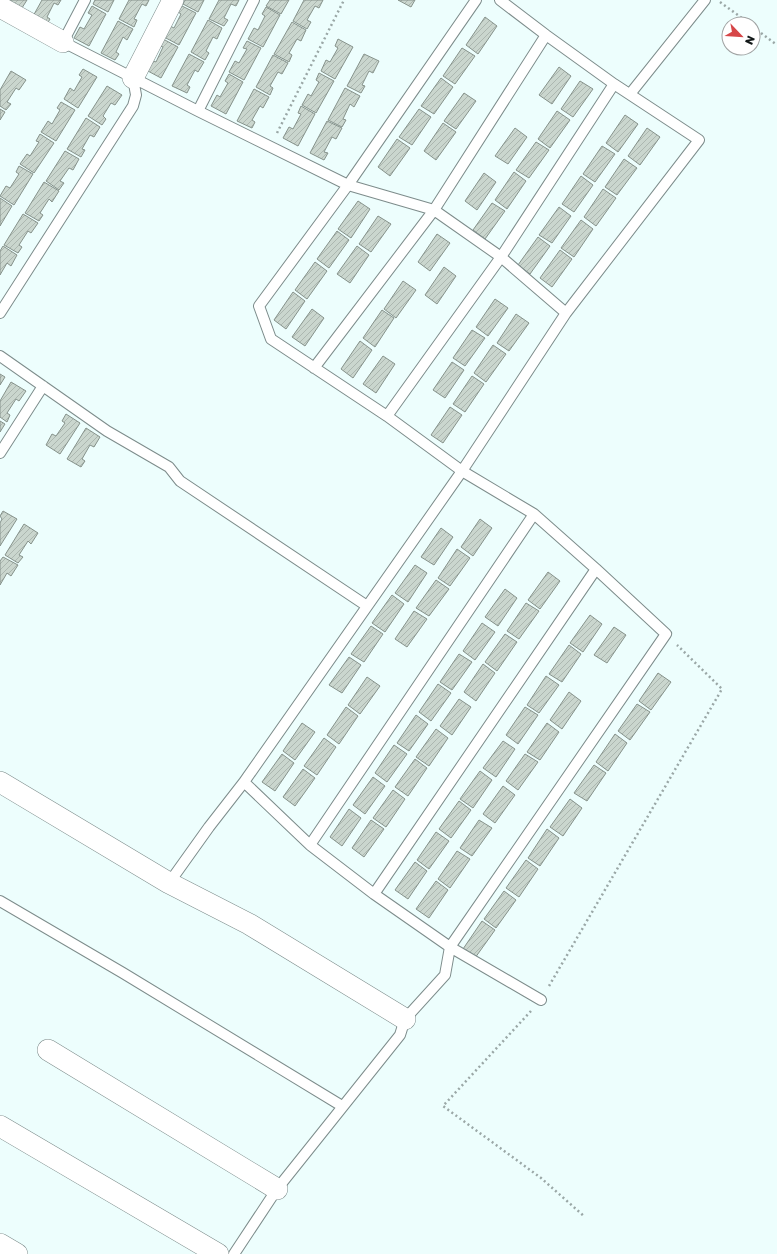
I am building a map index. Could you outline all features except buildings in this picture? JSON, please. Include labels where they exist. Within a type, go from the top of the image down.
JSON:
[{"type":"street","points":[[133,78],[173,0]]},
{"type":"street","points":[[0,7],[63,42]]},
{"type":"street","points":[[0,782],[169,883],[249,924],[405,1019]]},
{"type":"street","points":[[48,1050],[277,1189]]},
{"type":"street","points":[[0,1126],[218,1254]]},
{"type":"street","points":[[0,1244],[17,1254]]},
{"type":"lane","points":[[85,0],[63,42],[348,185],[434,210],[501,257],[566,313]]},
{"type":"lane","points":[[198,111],[254,0]]},
{"type":"lane","points":[[234,1254],[277,1189],[400,1035],[405,1019],[446,975],[450,947],[666,634],[534,514],[462,471],[387,416],[271,339],[259,306],[348,185],[476,0]]},
{"type":"lane","points":[[169,883],[209,827],[244,782],[462,471],[566,313],[699,140],[614,84],[546,36],[500,0]]},
{"type":"lane","points":[[630,94],[705,0]]},
{"type":"lane","points":[[314,368],[434,210],[546,36]]},
{"type":"lane","points":[[0,313],[134,106],[136,95],[133,78]]},
{"type":"lane","points":[[387,416],[501,257],[614,84]]},
{"type":"lane","points":[[0,356],[107,431],[168,467],[180,481],[367,606]]},
{"type":"lane","points":[[0,453],[43,386]]},
{"type":"lane","points":[[310,845],[534,514]]},
{"type":"lane","points":[[374,894],[596,569]]},
{"type":"lane","points":[[244,782],[310,845],[374,894],[450,947],[541,1000]]},
{"type":"lane","points":[[0,900],[342,1106]]},
{"type":"path","points":[[270,147],[344,0]]},
{"type":"path","points":[[718,0],[739,16]]},
{"type":"path","points":[[761,33],[777,44]]},
{"type":"path","points":[[585,1217],[541,1178],[443,1106],[541,1000],[722,690],[666,634]]}]
